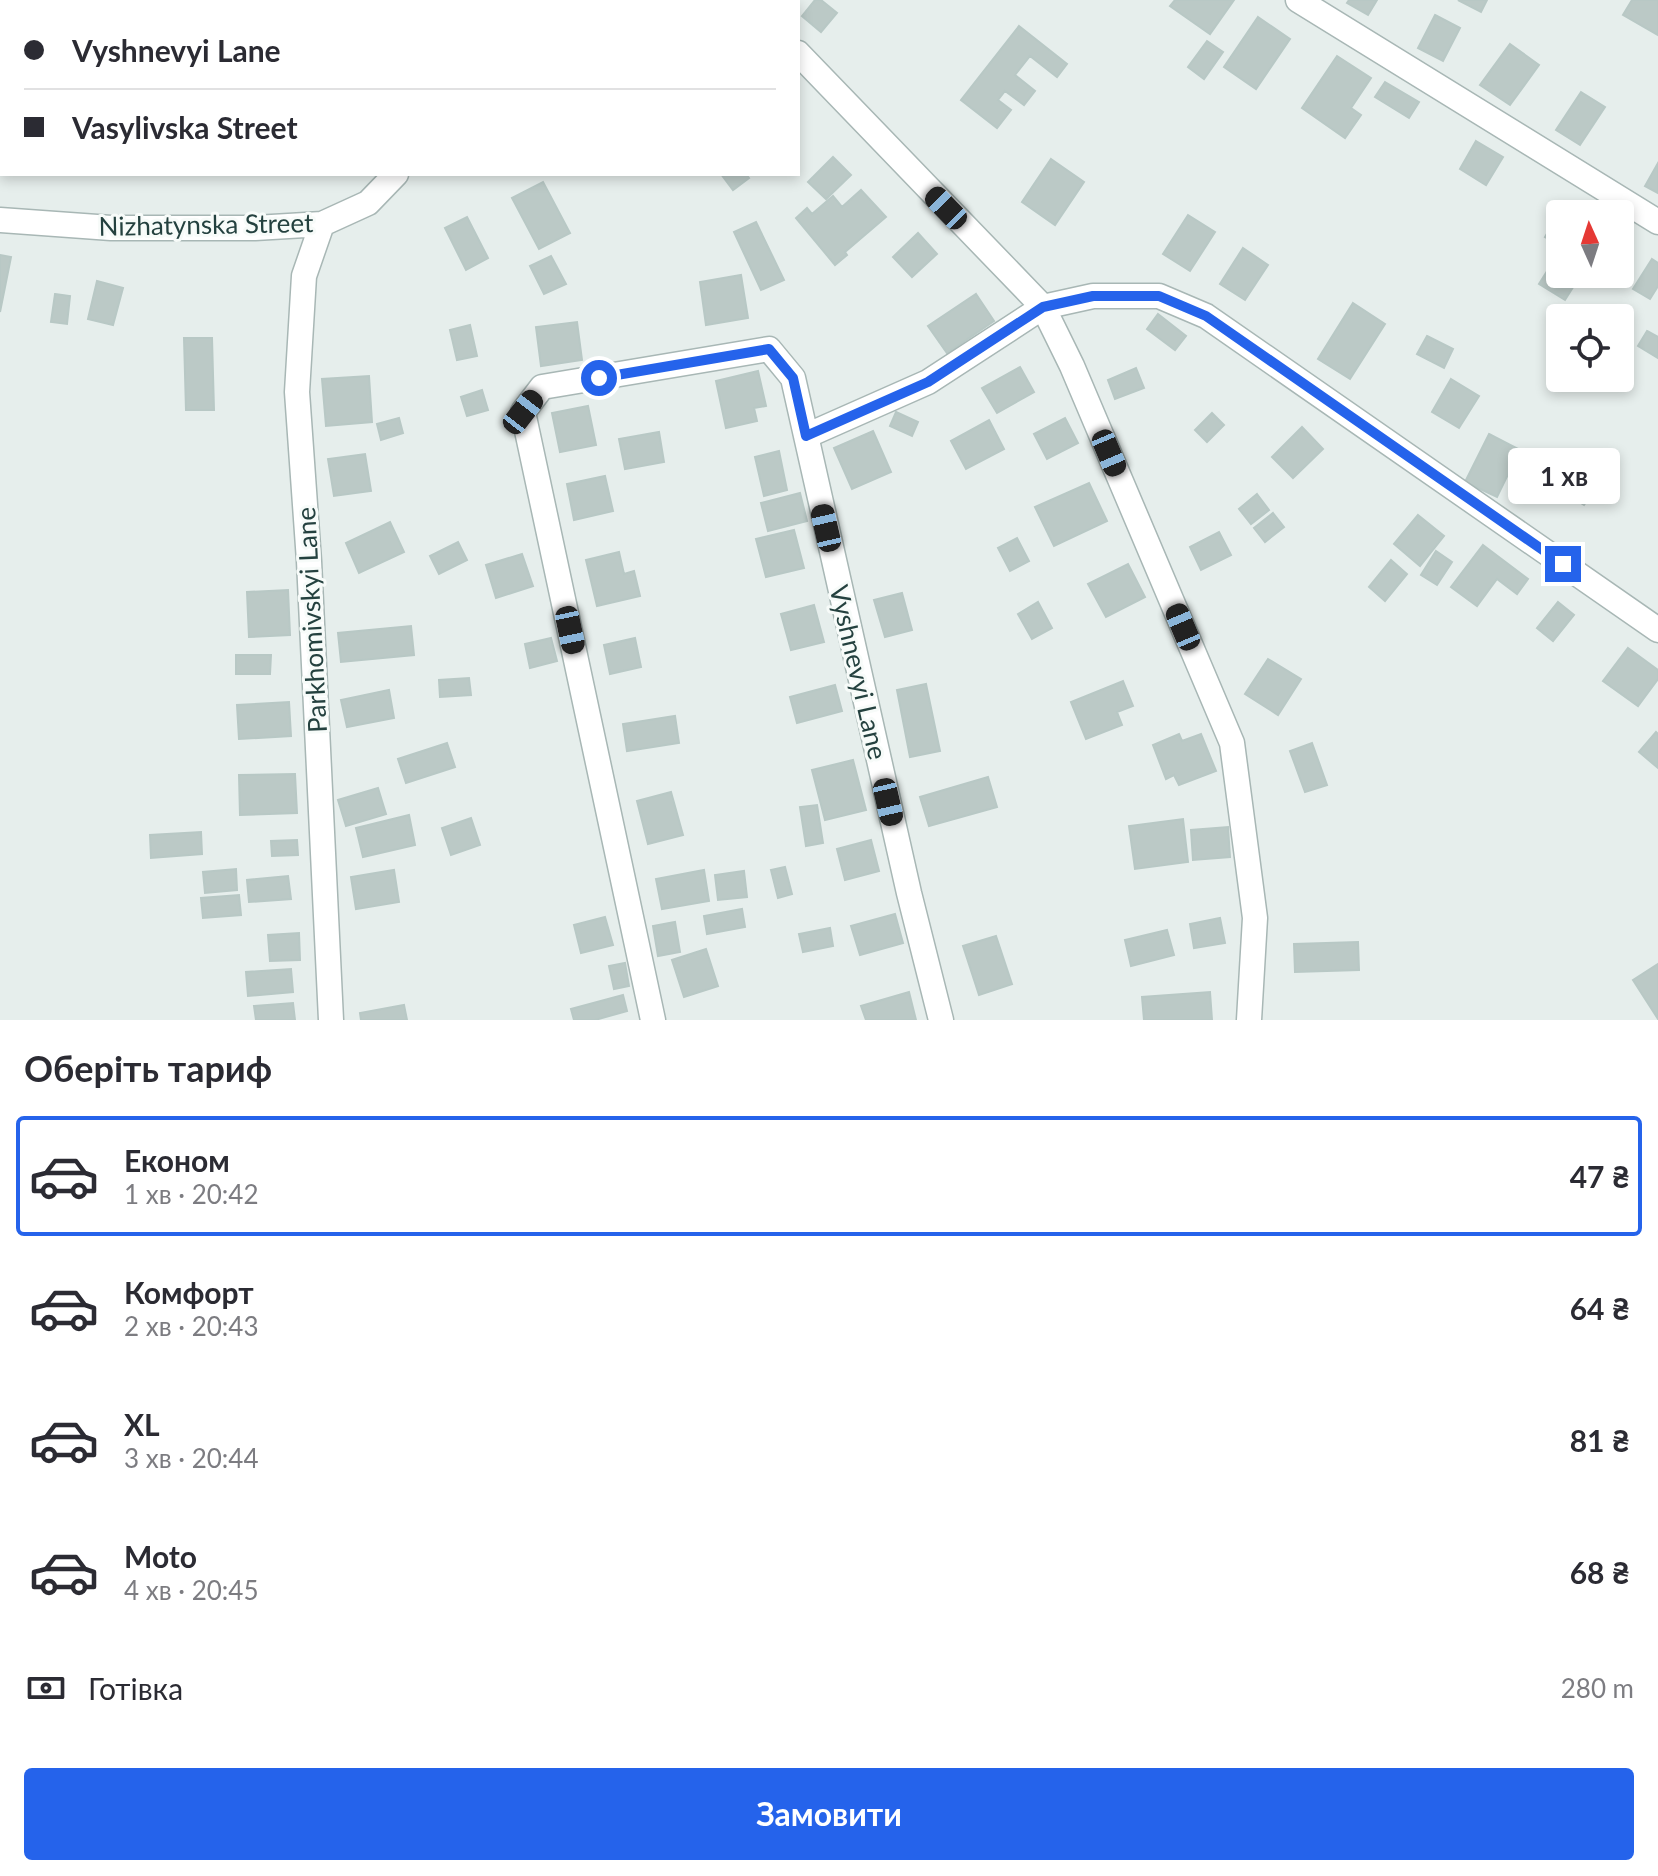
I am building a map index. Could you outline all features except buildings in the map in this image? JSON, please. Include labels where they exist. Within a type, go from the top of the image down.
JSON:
[{"type":"street","points":[[1298,0],[1658,222]]},
{"type":"street","points":[[800,55],[1043,307],[1072,366],[1232,743],[1255,918],[1249,1020]]},
{"type":"street","name":"Nizhatynska Street","points":[[0,220],[111,228],[255,228],[322,224],[368,203],[394,176]]},
{"type":"street","name":"Parkhomivskyi Lane","points":[[322,224],[304,276],[297,392],[309,561],[331,1020]]},
{"type":"street","points":[[806,436],[928,382],[1043,307],[1093,296],[1159,296],[1206,316],[1658,630]]},
{"type":"street","name":"Vyshnevyi Lane","points":[[653,1020],[523,412],[542,387],[769,349],[793,378],[909,893],[941,1020]]},
{"type":"route","points":[[599,378],[769,349],[793,378],[806,436],[928,382],[1043,307],[1093,296],[1159,296],[1206,316],[1563,564]]}]
